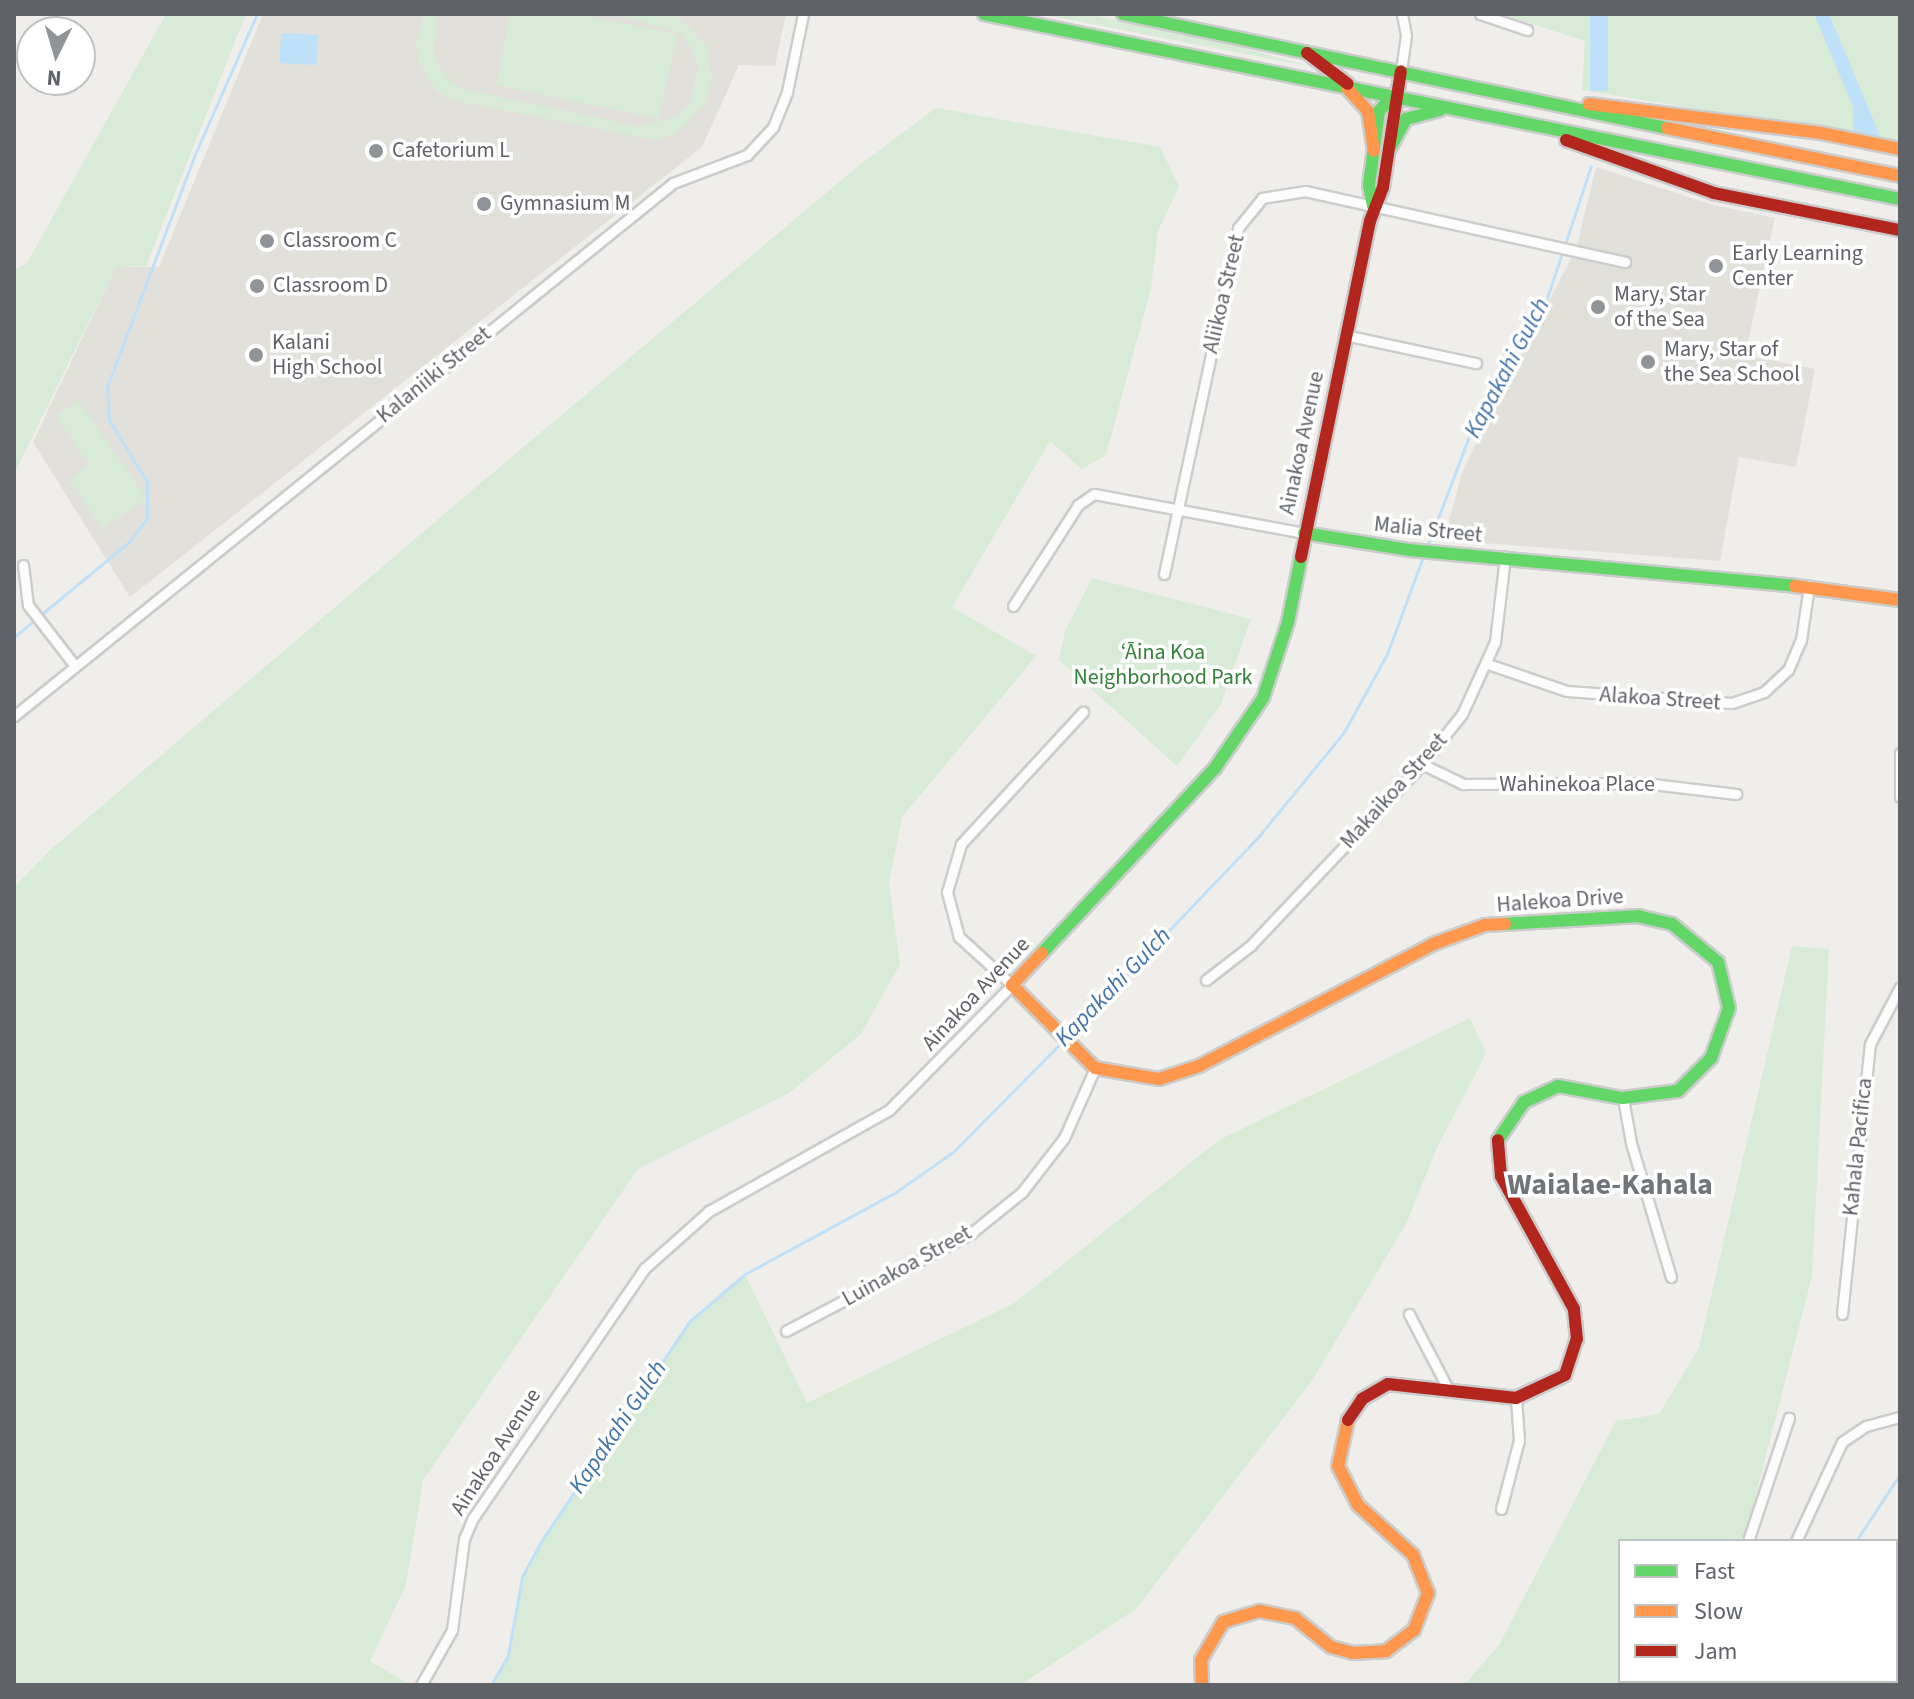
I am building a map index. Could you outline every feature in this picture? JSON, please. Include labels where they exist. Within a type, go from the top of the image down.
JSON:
[{"type":"main road","points":[[984,14],[1900,199]]},
{"type":"main road","points":[[1123,14],[1900,176]]},
{"type":"main road","points":[[1305,52],[1349,87],[1368,111],[1374,151]]},
{"type":"main road","name":"Ainakoa Avenue","points":[[1012,985],[1215,768],[1249,725],[1281,650],[1373,206],[1383,187],[1391,146],[1393,96],[1401,71]]},
{"type":"main road","points":[[1496,92],[1821,133],[1900,149]]},
{"type":"main road","name":"Ainakoa Avenue","points":[[1373,206],[1369,185],[1379,111],[1393,96]]},
{"type":"main road","points":[[1391,146],[1410,117],[1457,110]]},
{"type":"main road","points":[[1532,125],[1714,193],[1900,230]]},
{"type":"main road","name":"Malia Street","points":[[1304,533],[1409,550],[1809,586],[1900,600]]},
{"type":"main road","name":"Halekoa Drive","points":[[1095,1068],[1159,1079],[1199,1066],[1433,944],[1485,925],[1638,916],[1672,924],[1700,942],[1718,962],[1729,1008],[1711,1058],[1678,1091],[1623,1098],[1558,1086],[1524,1102],[1498,1137],[1501,1176],[1574,1309],[1577,1339],[1565,1375],[1544,1389],[1516,1398]]},
{"type":"main road","points":[[1012,985],[1095,1068]]},
{"type":"main road","points":[[1202,1685],[1201,1660],[1223,1622],[1259,1611],[1295,1618],[1331,1647],[1353,1653],[1386,1651],[1414,1630],[1428,1593],[1413,1555],[1358,1505],[1338,1466],[1343,1427],[1362,1399],[1388,1384],[1447,1387],[1516,1398]]},
{"type":"street","name":"Kalaniiki Street","points":[[14,716],[673,183],[747,155],[773,127],[787,92],[803,14]]},
{"type":"street","points":[[1401,71],[1406,35],[1402,14]]},
{"type":"street","points":[[1480,14],[1527,30]]},
{"type":"street","name":"Aliikoa Street","points":[[1164,574],[1234,244],[1244,216],[1262,198],[1297,190],[1625,262]]},
{"type":"street","points":[[1345,335],[1476,363]]},
{"type":"street","name":"Malia Street","points":[[1013,606],[1089,496],[1105,493],[1304,533]]},
{"type":"street","name":"Makaikoa Street","points":[[1206,980],[1250,946],[1422,764],[1462,714],[1488,664],[1501,617],[1505,557]]},
{"type":"street","points":[[23,565],[28,605],[75,666]]},
{"type":"street","name":"Alakoa Street","points":[[1488,664],[1567,691],[1732,703],[1764,692],[1788,670],[1801,640],[1809,586]]},
{"type":"street","points":[[1012,985],[959,937],[947,892],[961,844],[1083,712]]},
{"type":"street","points":[[1900,753],[1900,797]]},
{"type":"street","name":"Wahinekoa Place","points":[[1422,764],[1463,784],[1644,783],[1736,794]]},
{"type":"street","name":"Ainakoa Avenue","points":[[421,1685],[452,1630],[464,1539],[473,1518],[645,1268],[709,1211],[889,1110],[1012,985]]},
{"type":"street","name":"Kahala Pacifica","points":[[1842,1314],[1870,1044],[1900,987]]},
{"type":"street","name":"Luinakoa Street","points":[[786,1331],[970,1234],[1022,1192],[1064,1138],[1095,1068]]},
{"type":"street","points":[[1623,1098],[1671,1277]]},
{"type":"street","points":[[1409,1314],[1447,1387]]},
{"type":"street","points":[[1501,1509],[1519,1440],[1516,1398]]},
{"type":"street","points":[[1797,1539],[1842,1442],[1866,1426],[1900,1417]]},
{"type":"street","points":[[1749,1539],[1789,1418]]},
{"type":"shaded area","name":"Kalani High School","points":[[263,14],[786,14],[775,66],[739,65],[702,147],[130,597],[33,442],[116,267],[159,267]]},
{"type":"shaded area","name":"Mary, Star of the Sea School","points":[[1596,167],[1713,205],[1775,218],[1745,355],[1815,369],[1796,467],[1739,457],[1720,561],[1444,540],[1462,473],[1576,249]]},
{"type":"green space","points":[[166,14],[246,14],[146,266],[116,267],[14,474],[14,270],[27,263]]},
{"type":"green space","points":[[424,14],[438,14],[433,55],[447,78],[463,89],[637,126],[676,117],[691,102],[698,67],[691,47],[678,32],[613,14],[675,14],[707,46],[712,80],[706,103],[675,135],[654,140],[450,100],[437,91],[418,62],[416,41]]},
{"type":"green space","points":[[510,14],[576,14],[677,34],[659,119],[496,85]]},
{"type":"green space","points":[[1042,14],[1086,14],[1231,44],[1307,66]]},
{"type":"green space","points":[[1502,14],[1900,14],[1900,142],[1582,90],[1585,41]]},
{"type":"green space","points":[[936,108],[1160,147],[1179,186],[1158,231],[1151,288],[1106,455],[1082,469],[1050,441],[952,607],[1036,656],[902,817],[889,882],[900,964],[861,1034],[789,1093],[638,1169],[423,1480],[406,1585],[370,1661],[410,1685],[14,1685],[14,887],[49,851],[476,487],[857,167]]},
{"type":"green space","points":[[78,400],[147,499],[102,529],[69,479],[89,464],[56,416]]},
{"type":"green space","name":"‘Āina Koa Neighborhood Park","points":[[1092,578],[1251,619],[1221,704],[1177,766],[1059,660],[1065,631]]},
{"type":"green space","points":[[1792,946],[1829,949],[1812,1276],[1745,1539],[1618,1539],[1618,1683],[1707,1685],[1464,1685],[1499,1645],[1616,1421],[1659,1414],[1699,1348]]},
{"type":"green space","points":[[1470,1018],[1486,1053],[1436,1150],[1407,1222],[1311,1382],[1136,1609],[1020,1685],[491,1685],[508,1655],[522,1577],[540,1543],[690,1321],[745,1274],[807,1403],[1013,1304],[1219,1140]]},
{"type":"water","points":[[1590,14],[1608,14],[1608,91],[1590,91]]},
{"type":"water","points":[[1814,14],[1829,14],[1881,138],[1853,132],[1853,107]]},
{"type":"water","points":[[281,33],[318,35],[316,65],[279,63]]},
{"type":"waterway","points":[[14,637],[129,542],[147,518],[147,482],[109,420],[107,387],[196,152],[257,14]]},
{"type":"waterway","name":"Kapakahi Gulch","points":[[1427,547],[1473,426],[1546,301],[1591,166]]},
{"type":"waterway","name":"Kapakahi Gulch","points":[[1067,1037],[1259,836],[1344,732],[1387,654],[1424,554]]},
{"type":"waterway","name":"Kapakahi Gulch","points":[[491,1685],[508,1655],[522,1577],[540,1543],[690,1321],[745,1274],[896,1192],[953,1152],[1062,1042]]},
{"type":"waterway","points":[[1857,1539],[1900,1474]]},
{"type":"traffic: fast","points":[[984,14],[1900,199]]},
{"type":"traffic: fast","points":[[1123,14],[1667,128]]},
{"type":"traffic: fast","points":[[1373,206],[1369,185],[1379,111],[1393,96]]},
{"type":"traffic: fast","points":[[1391,146],[1406,119],[1440,110]]},
{"type":"traffic: fast","points":[[1304,533],[1409,550],[1795,586]]},
{"type":"traffic: fast","points":[[1042,953],[1215,768],[1263,698],[1288,622],[1301,557]]},
{"type":"traffic: fast","points":[[1498,1140],[1524,1102],[1558,1086],[1623,1098],[1678,1091],[1711,1058],[1729,1008],[1718,962],[1672,924],[1638,916],[1505,924]]},
{"type":"traffic: slow","points":[[1347,88],[1368,111],[1374,151]]},
{"type":"traffic: slow","points":[[1589,104],[1821,133],[1900,149]]},
{"type":"traffic: slow","points":[[1667,128],[1900,176]]},
{"type":"traffic: slow","points":[[1795,586],[1900,600]]},
{"type":"traffic: slow","points":[[1042,953],[1012,985],[1095,1068],[1159,1079],[1199,1066],[1433,944],[1485,925],[1505,924]]},
{"type":"traffic: slow","points":[[1202,1685],[1201,1660],[1223,1622],[1259,1611],[1295,1618],[1331,1647],[1353,1653],[1386,1651],[1414,1630],[1428,1593],[1413,1555],[1358,1505],[1338,1466],[1348,1420]]},
{"type":"traffic: jam","points":[[1307,53],[1348,84]]},
{"type":"traffic: jam","points":[[1301,557],[1370,221],[1383,187],[1401,71]]},
{"type":"traffic: jam","points":[[1566,140],[1714,193],[1900,230]]},
{"type":"traffic: jam","points":[[1348,1420],[1362,1399],[1388,1384],[1516,1398],[1565,1375],[1577,1339],[1574,1309],[1501,1176],[1498,1140]]},
{"type":"place","name":"Cafetorium L","points":[[376,151]]},
{"type":"place","name":"Gymnasium M","points":[[484,204]]},
{"type":"place","name":"Classroom C","points":[[267,241]]},
{"type":"place","name":"Early Learning Center","points":[[1716,266]]},
{"type":"place","name":"Classroom D","points":[[257,286]]},
{"type":"place","name":"Mary, Star of the Sea","points":[[1598,307]]},
{"type":"place","name":"Kalani High School","points":[[256,355]]},
{"type":"place","name":"Mary, Star of the Sea School","points":[[1648,362]]},
{"type":"district","name":"Waialae-Kahala","points":[[1610,1185]]}]
